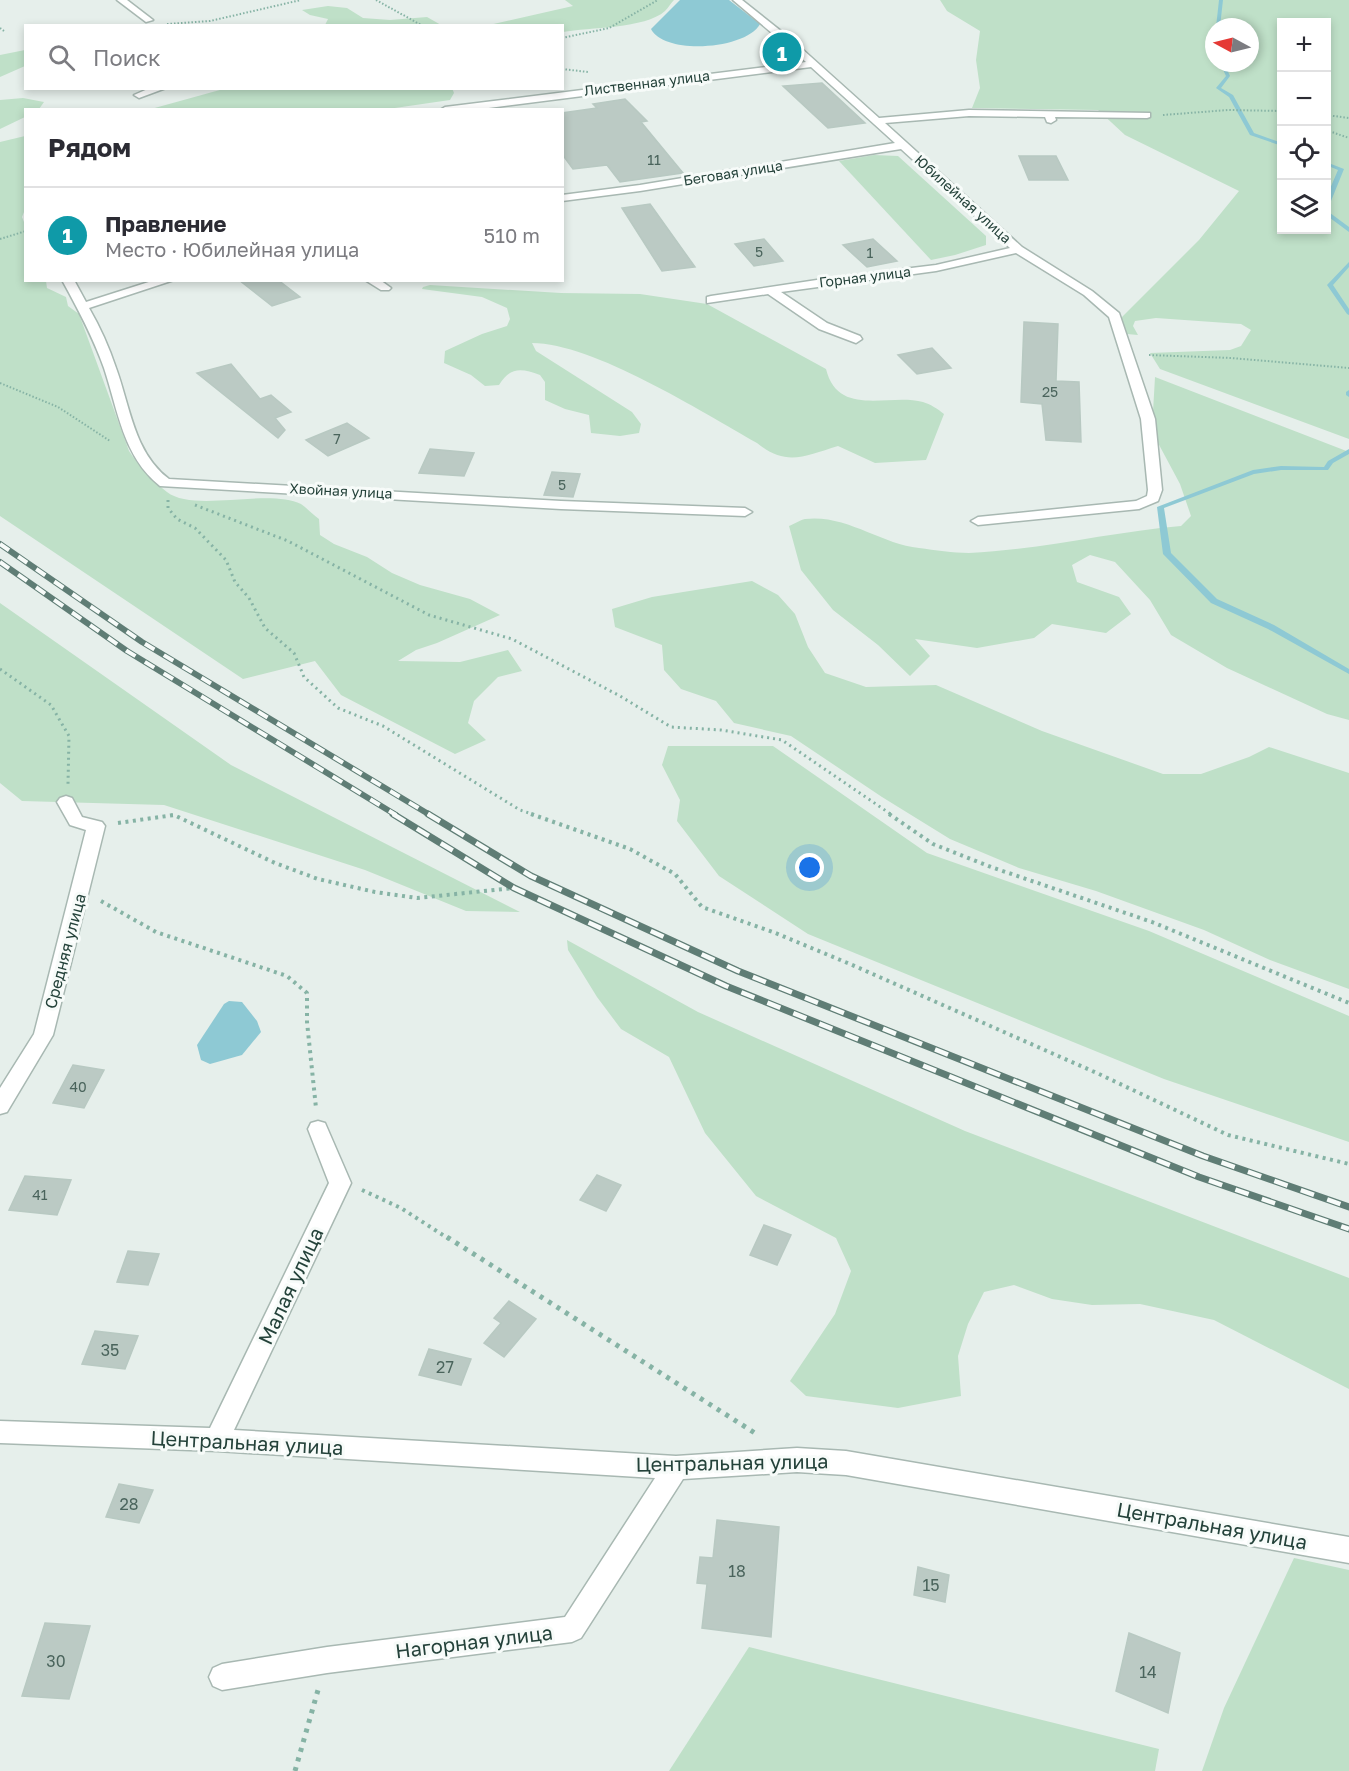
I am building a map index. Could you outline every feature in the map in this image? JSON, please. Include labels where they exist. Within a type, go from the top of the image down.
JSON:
[{"type":"street","points":[[121,0],[149,20]]},
{"type":"street","name":"Юбилейная улица","points":[[737,0],[814,64],[1018,249],[1088,292],[1115,316],[1148,419],[1155,490],[1153,498],[1139,505],[978,521]]},
{"type":"street","name":"Лиственная улица","points":[[457,108],[545,92],[814,64]]},
{"type":"street","points":[[140,95],[156,90]]},
{"type":"street","points":[[878,122],[969,113],[1050,117],[1147,115]]},
{"type":"street","name":"Беговая улица","points":[[564,198],[640,188],[904,145]]},
{"type":"street","name":"Горная улица","points":[[711,300],[936,268],[1018,249]]},
{"type":"street","name":"Хвойная улица","points":[[69,282],[84,306],[111,370],[132,437],[156,478],[165,483],[364,492],[561,505],[745,512]]},
{"type":"street","points":[[84,306],[162,282]]},
{"type":"street","points":[[374,282],[385,288]]},
{"type":"street","points":[[771,291],[823,326],[856,339]]},
{"type":"street","points":[[66,802],[76,821],[96,826]]},
{"type":"street","name":"Средняя улица","points":[[0,1106],[43,1035],[96,826]]},
{"type":"street","points":[[318,1129],[340,1183]]},
{"type":"street","name":"Малая улица","points":[[217,1440],[340,1183]]},
{"type":"street","name":"Центральная улица","points":[[0,1432],[217,1440],[676,1468],[797,1460],[846,1463],[1349,1550]]},
{"type":"street","name":"Нагорная улица","points":[[222,1677],[327,1660],[572,1629],[676,1468]]},
{"type":"path","points":[[149,20],[167,24],[210,21],[301,0]]},
{"type":"path","points":[[376,0],[419,24]]},
{"type":"path","points":[[564,38],[609,28],[657,0]]},
{"type":"path","points":[[0,28],[4,31]]},
{"type":"path","points":[[1147,115],[1186,115],[1228,110],[1277,111]]},
{"type":"path","points":[[1331,116],[1349,118]]},
{"type":"path","points":[[1331,132],[1349,138]]},
{"type":"path","points":[[0,238],[24,232]]},
{"type":"path","points":[[1127,353],[1231,358],[1349,369]]},
{"type":"path","points":[[0,383],[55,405],[90,425],[111,442]]},
{"type":"path","points":[[176,498],[167,495],[168,508],[177,519],[195,528],[226,560],[235,582],[249,598],[265,628],[294,653],[304,677],[338,708],[383,726],[520,810],[630,849],[675,874],[702,907],[772,932],[850,964],[976,1023],[1099,1074],[1228,1135],[1349,1164]]},
{"type":"path","points":[[185,501],[288,541],[429,615],[512,639],[620,696],[671,727],[721,730],[782,740],[933,844],[991,867],[1152,922],[1349,1003]]},
{"type":"path","points":[[0,669],[51,705],[69,736],[66,802]]},
{"type":"path","points":[[96,826],[174,815],[275,863],[318,879],[375,892],[417,898],[514,888]]},
{"type":"path","points":[[81,890],[156,932],[287,976],[307,993],[307,1022],[318,1129]]},
{"type":"path","points":[[340,1183],[401,1208],[797,1460]]},
{"type":"path","points":[[295,1771],[327,1660]]},
{"type":"green space","points":[[565,0],[674,0],[665,11],[656,17],[616,26],[564,32],[564,24],[493,24],[573,6]]},
{"type":"green space","points":[[940,0],[1349,0],[1349,439],[1160,369],[1150,353],[1230,350],[1241,346],[1251,330],[1241,324],[1156,318],[1135,321],[1133,326],[1138,335],[1127,334],[1121,318],[1199,240],[1239,191],[1125,135],[1098,110],[972,108],[980,88],[976,60],[980,31],[947,11]]},
{"type":"green space","points":[[328,6],[347,8],[363,18],[390,20],[427,17],[439,24],[326,24],[328,19],[310,15],[302,10]]},
{"type":"green space","points":[[24,50],[24,66],[0,77],[0,55]]},
{"type":"green space","points":[[220,90],[453,90],[454,93],[450,100],[395,108],[155,108]]},
{"type":"green space","points":[[23,98],[44,102],[40,108],[24,108],[24,117],[0,129],[0,100]]},
{"type":"green space","points":[[24,136],[24,212],[22,217],[24,222],[24,282],[46,282],[47,288],[66,297],[68,306],[79,314],[133,457],[167,492],[179,498],[213,501],[270,498],[301,504],[319,519],[320,535],[334,544],[367,557],[392,573],[420,585],[470,599],[500,615],[416,650],[398,661],[460,662],[508,650],[522,671],[498,677],[474,701],[468,723],[486,740],[455,754],[341,695],[315,661],[243,679],[0,516],[0,142]]},
{"type":"green space","points":[[874,155],[898,156],[986,236],[986,245],[931,260],[839,161]]},
{"type":"green space","points":[[430,285],[561,293],[640,294],[707,304],[826,369],[832,384],[841,394],[853,399],[923,402],[944,414],[926,460],[875,463],[838,446],[806,456],[787,457],[767,450],[678,398],[615,366],[557,346],[532,343],[536,351],[632,412],[641,424],[639,433],[620,436],[591,433],[589,415],[565,409],[545,400],[545,382],[540,375],[522,370],[516,371],[507,375],[499,385],[485,386],[471,375],[444,363],[445,351],[482,334],[507,326],[510,319],[507,308],[482,297],[422,289]]},
{"type":"green space","points":[[1155,377],[1349,452],[1349,720],[1327,714],[1227,668],[1171,635],[1150,600],[1115,562],[1090,555],[1072,565],[1077,582],[1119,597],[1131,614],[1106,633],[1052,624],[1034,638],[977,648],[915,639],[930,656],[910,676],[878,645],[833,610],[801,570],[789,526],[805,519],[835,521],[891,541],[919,548],[969,553],[1181,526],[1191,516],[1180,484],[1157,441],[1153,412]]},
{"type":"green space","points":[[752,581],[778,595],[795,614],[808,647],[825,673],[866,687],[936,685],[1042,731],[1163,774],[1201,774],[1249,757],[1269,747],[1349,773],[1349,989],[1270,960],[1204,930],[1096,891],[1019,868],[950,839],[791,736],[734,723],[716,701],[681,689],[664,670],[662,645],[615,627],[612,609],[652,597]]},
{"type":"green space","points":[[0,603],[231,765],[520,912],[466,911],[365,870],[164,805],[22,801],[0,783]]},
{"type":"green space","points":[[668,746],[773,746],[927,853],[1149,931],[1349,1016],[1349,1142],[1164,1079],[808,934],[719,876],[677,821],[680,800],[662,765]]},
{"type":"green space","points":[[567,940],[698,1012],[965,1131],[1349,1278],[1349,1389],[1214,1320],[1140,1304],[1092,1305],[1052,1299],[1014,1285],[984,1292],[968,1324],[958,1356],[961,1396],[898,1408],[806,1396],[790,1381],[835,1314],[851,1271],[836,1238],[756,1196],[705,1133],[669,1057],[621,1029],[597,997],[568,950]]},
{"type":"green space","points":[[1294,1558],[1349,1570],[1349,1771],[1202,1771],[1224,1708]]},
{"type":"green space","points":[[749,1647],[1159,1749],[1155,1771],[669,1771]]},
{"type":"water","points":[[680,0],[729,0],[760,24],[752,32],[723,44],[688,46],[672,43],[659,38],[651,29]]},
{"type":"water","points":[[229,1001],[242,1002],[257,1021],[261,1032],[242,1055],[210,1064],[201,1060],[197,1045],[224,1004]]},
{"type":"building","points":[[822,83],[865,123],[828,128],[783,86]]},
{"type":"building","points":[[625,99],[647,121],[641,122],[683,173],[620,182],[607,165],[573,169],[564,157],[564,113],[597,108],[593,104]]},
{"type":"building","points":[[1019,156],[1056,156],[1068,180],[1029,180]]},
{"type":"building","points":[[650,204],[695,267],[662,271],[622,208]]},
{"type":"building","points":[[764,239],[783,261],[754,266],[735,244]]},
{"type":"building","points":[[873,239],[897,261],[867,267],[843,245]]},
{"type":"building","points":[[242,282],[281,282],[300,297],[272,306]]},
{"type":"building","points":[[1024,322],[1058,324],[1056,381],[1079,382],[1081,442],[1046,440],[1042,404],[1021,402]]},
{"type":"building","points":[[932,348],[951,368],[917,374],[898,355]]},
{"type":"building","points":[[231,364],[260,399],[271,395],[291,412],[275,418],[285,430],[278,438],[197,373]]},
{"type":"building","points":[[347,423],[369,438],[328,456],[306,440]]},
{"type":"building","points":[[430,449],[474,453],[464,476],[419,473]]},
{"type":"building","points":[[552,472],[580,474],[573,497],[544,495]]},
{"type":"building","points":[[73,1065],[104,1070],[84,1108],[53,1103]]},
{"type":"building","points":[[597,1175],[621,1185],[606,1211],[580,1200]]},
{"type":"building","points":[[25,1176],[71,1180],[57,1215],[9,1210]]},
{"type":"building","points":[[764,1225],[791,1235],[777,1265],[750,1255]]},
{"type":"building","points":[[128,1251],[159,1254],[148,1285],[117,1282]]},
{"type":"building","points":[[509,1301],[536,1319],[504,1357],[484,1343],[501,1323],[494,1318]]},
{"type":"building","points":[[95,1331],[138,1336],[125,1369],[82,1364]]},
{"type":"building","points":[[429,1349],[471,1359],[461,1385],[419,1375]]},
{"type":"building","points":[[119,1484],[153,1490],[139,1523],[106,1517]]},
{"type":"building","points":[[717,1520],[779,1527],[771,1637],[702,1628],[707,1584],[697,1583],[700,1557],[713,1558]]},
{"type":"building","points":[[918,1567],[949,1575],[945,1602],[914,1595]]},
{"type":"building","points":[[45,1623],[90,1626],[69,1699],[22,1696]]},
{"type":"building","points":[[1129,1633],[1180,1653],[1168,1713],[1116,1691]]},
{"type":"waterway","points":[[1219,18],[1221,0]]},
{"type":"waterway","points":[[1226,72],[1228,76],[1218,88],[1231,96],[1252,134],[1277,143]]},
{"type":"waterway","points":[[1331,165],[1341,169],[1331,194]]},
{"type":"waterway","points":[[1331,216],[1349,230]]},
{"type":"waterway","points":[[1349,264],[1330,285],[1349,313]]},
{"type":"waterway","points":[[1349,451],[1330,462],[1326,469],[1281,468],[1253,472],[1160,507],[1167,554],[1214,601],[1271,627],[1349,672]]},
{"type":"railway","points":[[0,544],[142,642],[430,815]]},
{"type":"railway","points":[[0,562],[127,651],[396,815]]},
{"type":"railway","points":[[393,814],[514,888],[726,986],[1199,1177],[1349,1229]]},
{"type":"railway","points":[[428,814],[531,876],[738,971],[1203,1156],[1349,1207]]},
{"type":"place","name":"Правление","points":[[782,52]]}]
